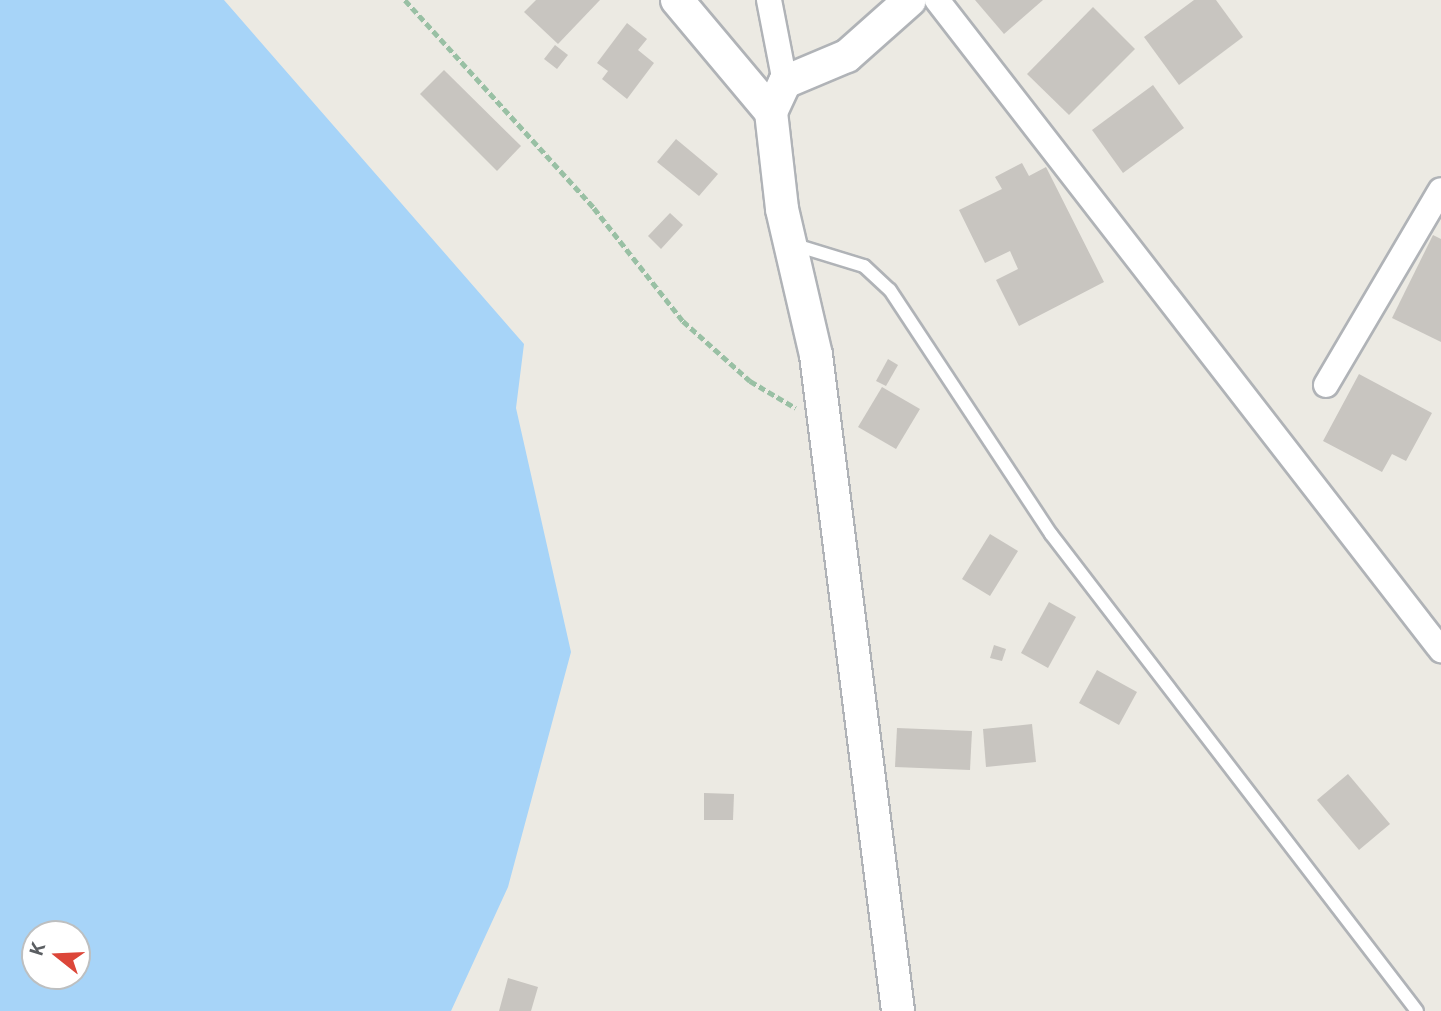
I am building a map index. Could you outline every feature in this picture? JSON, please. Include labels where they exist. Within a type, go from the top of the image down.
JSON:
[{"type":"street","points":[[677,0],[771,112],[790,243],[824,424],[898,1011]]},
{"type":"street","points":[[769,0],[785,82],[771,112]]},
{"type":"street","points":[[785,82],[847,56],[910,0]]},
{"type":"street","points":[[937,0],[1441,650]]},
{"type":"street","points":[[1326,385],[1441,190]]},
{"type":"lane","points":[[790,243],[864,266],[890,290],[1051,534],[1417,1011]]},
{"type":"path","points":[[405,0],[594,208],[683,321],[750,381],[824,424]]},
{"type":"water","points":[[0,0],[224,0],[524,344],[516,408],[571,652],[508,887],[451,1011],[0,1011]]},
{"type":"building","points":[[536,0],[600,0],[558,44],[524,12]]},
{"type":"building","points":[[975,0],[1043,0],[1004,34]]},
{"type":"building","points":[[1194,0],[1216,0],[1243,37],[1179,85],[1144,37]]},
{"type":"building","points":[[1093,7],[1135,49],[1069,115],[1027,74]]},
{"type":"building","points":[[627,23],[647,39],[638,50],[654,63],[627,99],[602,79],[608,71],[597,63]]},
{"type":"building","points":[[555,45],[568,55],[557,69],[544,59]]},
{"type":"building","points":[[444,70],[521,146],[497,171],[420,94]]},
{"type":"building","points":[[1153,85],[1184,128],[1123,173],[1092,130]]},
{"type":"building","points":[[676,139],[718,174],[699,196],[657,162]]},
{"type":"building","points":[[1022,163],[1029,176],[1046,167],[1104,282],[1019,326],[996,280],[1018,269],[1010,251],[985,263],[959,210],[1002,189],[995,177]]},
{"type":"building","points":[[670,213],[683,225],[661,249],[648,236]]},
{"type":"building","points":[[1433,235],[1441,239],[1441,342],[1392,318]]},
{"type":"building","points":[[888,359],[898,365],[886,386],[876,381]]},
{"type":"building","points":[[1359,374],[1432,413],[1406,461],[1392,454],[1382,472],[1323,441]]},
{"type":"building","points":[[882,387],[920,409],[896,449],[858,427]]},
{"type":"building","points":[[990,534],[1018,551],[990,596],[962,579]]},
{"type":"building","points":[[1049,602],[1076,617],[1048,668],[1021,653]]},
{"type":"building","points":[[994,645],[1006,649],[1002,661],[990,658]]},
{"type":"building","points":[[1097,670],[1137,692],[1119,725],[1079,703]]},
{"type":"building","points":[[1032,724],[1036,762],[986,767],[983,729]]},
{"type":"building","points":[[897,728],[972,731],[970,770],[895,767]]},
{"type":"building","points":[[1348,774],[1390,824],[1359,850],[1317,800]]},
{"type":"building","points":[[704,793],[734,794],[733,820],[704,820]]},
{"type":"building","points":[[508,978],[538,987],[531,1011],[499,1011]]}]
